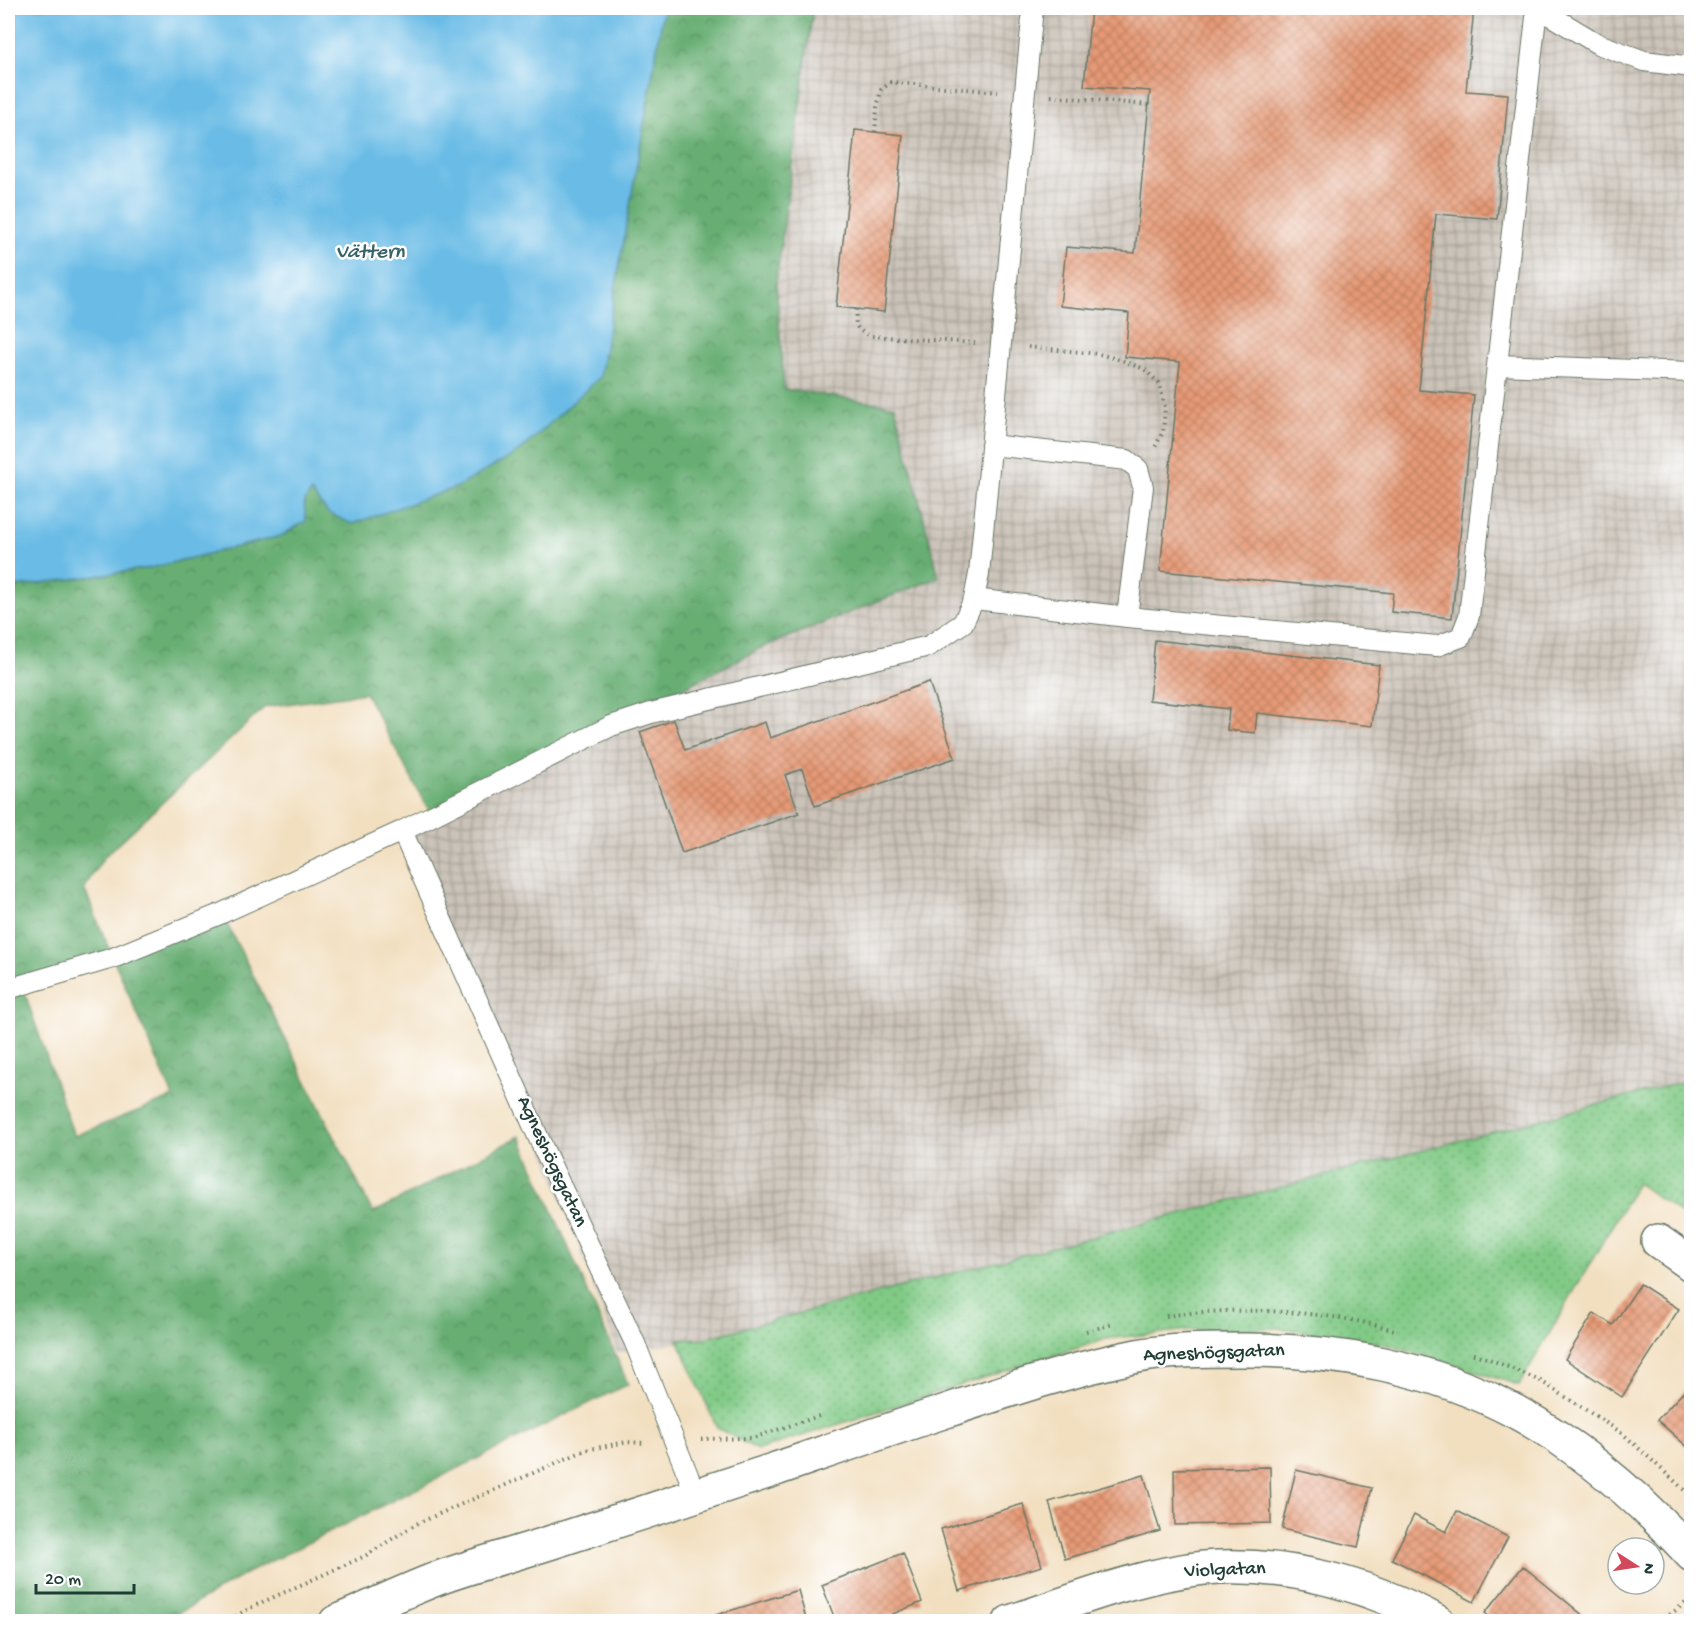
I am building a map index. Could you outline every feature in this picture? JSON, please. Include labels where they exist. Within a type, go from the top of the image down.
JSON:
[{"type":"street","points":[[1658,1240],[1692,1265]]},
{"type":"street","name":"Agneshögsgatan","points":[[336,1622],[443,1577],[1026,1384],[1082,1368],[1142,1355],[1195,1351],[1303,1351],[1341,1356],[1436,1378],[1491,1400],[1517,1412],[1556,1436],[1601,1468],[1690,1549]]},
{"type":"street","name":"Violgatan","points":[[1010,1622],[1120,1586],[1161,1575],[1205,1568],[1277,1570],[1309,1575],[1347,1584],[1411,1607],[1438,1622]]},
{"type":"lane","points":[[8,989],[113,958],[219,915],[402,831],[611,726],[651,713],[929,646],[963,622],[974,599],[979,574],[1033,8]]},
{"type":"lane","points":[[974,599],[1127,617],[1437,646],[1461,637],[1469,616],[1538,8],[1598,44],[1644,61],[1692,67]]},
{"type":"lane","points":[[1497,365],[1692,372]]},
{"type":"lane","points":[[991,445],[1127,460],[1138,469],[1143,486],[1127,617]]},
{"type":"lane","name":"Agneshögsgatan","points":[[402,831],[544,1150],[634,1341],[696,1495]]},
{"type":"path","points":[[875,132],[881,90],[891,82],[1149,105]]},
{"type":"path","points":[[856,309],[855,324],[860,332],[871,336],[1001,344],[1099,354],[1144,369],[1159,383],[1165,407],[1163,432],[1153,451],[1138,469]]},
{"type":"path","points":[[225,1622],[256,1605],[365,1556],[416,1524],[586,1450],[626,1442],[654,1443],[706,1439]]},
{"type":"path","points":[[1660,1622],[1692,1598]]},
{"type":"shaded area","points":[[664,8],[1691,8],[1691,1079],[702,1339],[617,1353],[539,1137],[402,831],[431,816],[600,377]]},
{"type":"green space","points":[[664,8],[813,8],[776,282],[784,389],[895,406],[939,577],[763,647],[432,816],[365,693],[265,707],[104,857],[84,888],[113,958],[222,914],[373,1213],[520,1136],[628,1384],[247,1573],[165,1621],[8,1621],[8,588],[150,568],[281,536],[311,491],[353,524],[397,507],[600,377]],"holes":[[[113,958],[173,1097],[74,1136],[22,985]]]},
{"type":"green space","points":[[1691,1080],[1691,1221],[1637,1183],[1519,1385],[1388,1345],[1281,1328],[1190,1330],[1106,1339],[758,1450],[717,1428],[678,1339],[702,1339]]},
{"type":"water","name":"Vättern","points":[[8,8],[664,8],[600,377],[520,451],[457,487],[352,524],[328,513],[311,492],[304,503],[306,521],[281,536],[150,568],[8,588]]},
{"type":"building","points":[[1091,8],[1474,8],[1466,91],[1508,94],[1497,219],[1436,214],[1419,390],[1474,395],[1452,618],[1391,612],[1393,593],[1160,571],[1180,362],[1125,357],[1129,313],[1060,306],[1066,247],[1135,253],[1150,91],[1084,86]]},
{"type":"building","points":[[855,130],[903,135],[884,312],[836,307]]},
{"type":"building","points":[[1155,640],[1379,665],[1372,726],[1257,713],[1255,733],[1227,730],[1229,709],[1149,700]]},
{"type":"building","points":[[929,682],[955,758],[815,806],[802,769],[785,775],[799,813],[682,853],[640,732],[674,720],[685,750],[765,722],[770,738]]},
{"type":"building","points":[[1640,1284],[1679,1309],[1622,1397],[1565,1359],[1594,1313],[1613,1325]]},
{"type":"building","points":[[1692,1383],[1692,1451],[1657,1420]]},
{"type":"building","points":[[1270,1467],[1271,1523],[1175,1525],[1174,1469]]},
{"type":"building","points":[[1296,1470],[1372,1488],[1358,1547],[1282,1529]]},
{"type":"building","points":[[1144,1475],[1160,1531],[1065,1559],[1049,1502]]},
{"type":"building","points":[[1023,1504],[1042,1566],[959,1591],[941,1529]]},
{"type":"building","points":[[1457,1511],[1508,1537],[1474,1602],[1392,1559],[1414,1515],[1446,1532]]},
{"type":"building","points":[[903,1553],[922,1602],[873,1622],[836,1622],[822,1585]]},
{"type":"building","points":[[1523,1566],[1585,1617],[1582,1622],[1495,1622],[1485,1613]]},
{"type":"building","points":[[798,1590],[807,1622],[718,1622],[716,1615]]}]
